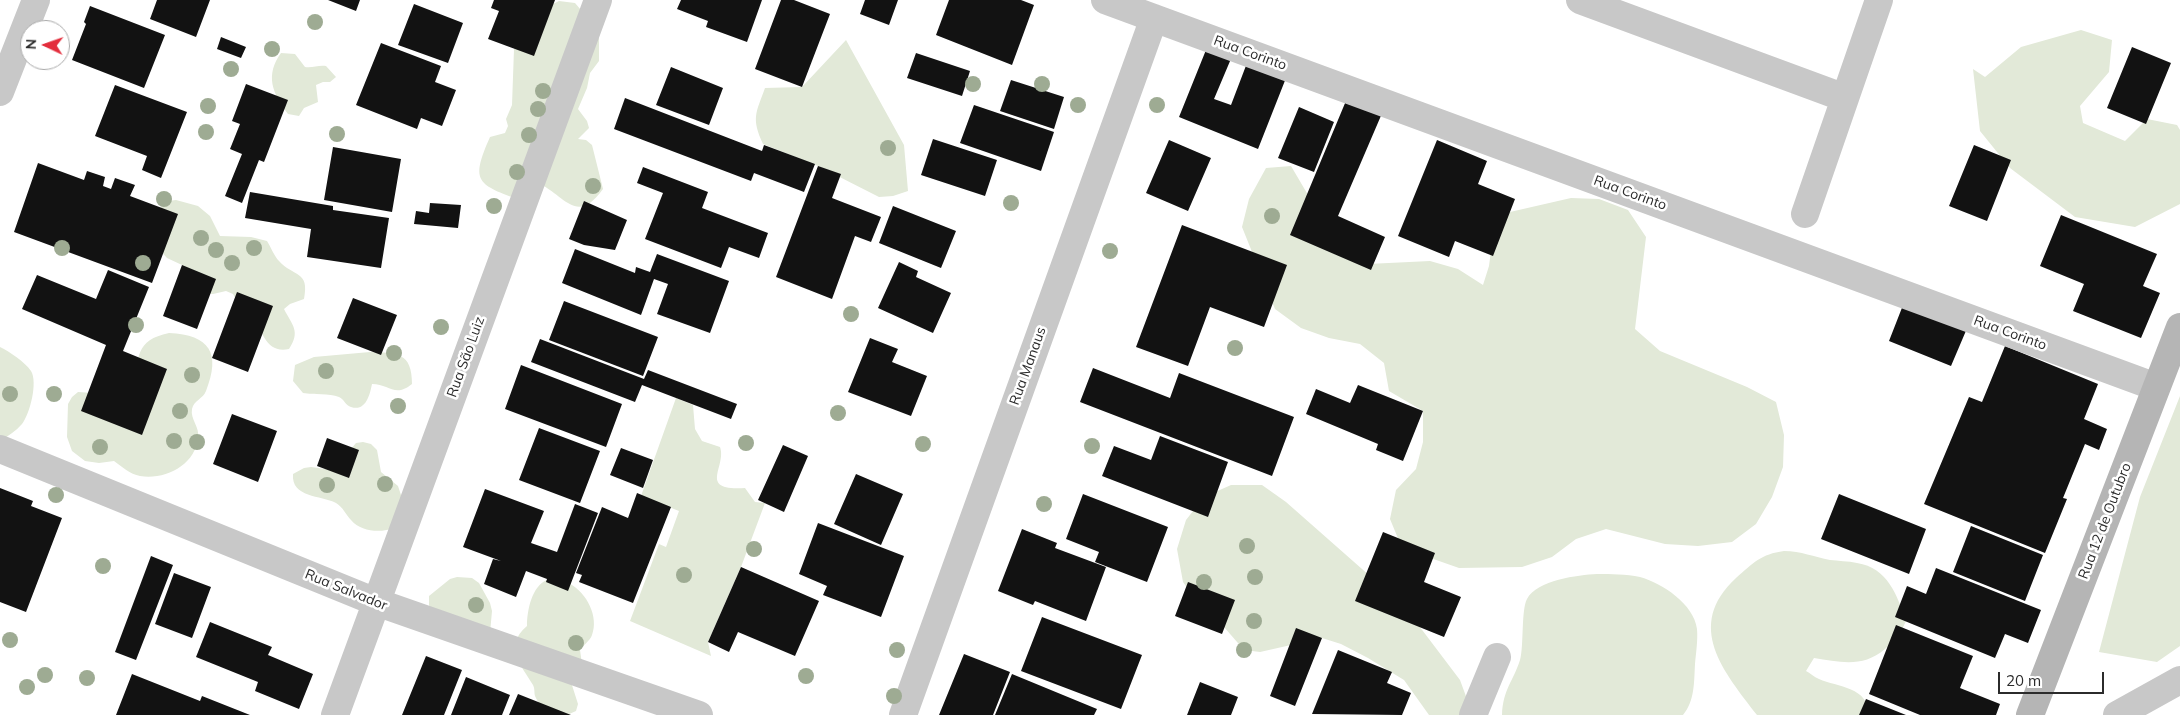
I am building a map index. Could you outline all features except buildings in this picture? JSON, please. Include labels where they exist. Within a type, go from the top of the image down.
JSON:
[{"type":"main road","name":"Rua 12 de Outubro","points":[[2030,715],[2180,327]]},
{"type":"street","points":[[0,92],[36,0]]},
{"type":"street","name":"Rua São Luiz","points":[[336,715],[598,0]]},
{"type":"street","name":"Rua Corinto","points":[[1104,0],[2156,387]]},
{"type":"street","points":[[1580,0],[1845,98]]},
{"type":"street","points":[[1806,214],[1879,0]]},
{"type":"street","name":"Rua Manaus","points":[[903,715],[1154,18]]},
{"type":"street","name":"Rua Salvador","points":[[0,449],[376,602],[699,715]]},
{"type":"street","points":[[1473,715],[1497,657]]},
{"type":"street","points":[[2117,715],[2180,680]]},
{"type":"green space","points":[[559,1],[575,3],[599,31],[599,61],[590,73],[587,88],[578,109],[587,121],[589,128],[578,139],[586,140],[592,145],[603,189],[594,200],[578,207],[565,201],[540,184],[517,199],[485,184],[479,172],[480,163],[490,137],[505,133],[508,126],[506,119],[512,105],[514,49],[533,33],[553,4]]},
{"type":"green space","points":[[2081,30],[2112,40],[2109,72],[2080,106],[2083,123],[2125,141],[2147,119],[2177,125],[2180,130],[2180,204],[2135,227],[2075,217],[2010,168],[1980,131],[1973,69],[1985,77],[2021,47]]},
{"type":"green space","points":[[846,40],[904,145],[908,191],[893,196],[879,197],[818,166],[763,144],[759,135],[756,116],[765,88],[802,87]]},
{"type":"green space","points":[[281,53],[295,54],[305,67],[326,66],[336,77],[330,82],[316,85],[318,102],[304,108],[299,116],[288,114],[278,99],[272,84],[273,69]]},
{"type":"green space","points":[[1291,166],[1341,251],[1368,264],[1430,261],[1458,269],[1483,285],[1489,266],[1493,235],[1510,212],[1571,198],[1599,199],[1628,210],[1646,237],[1635,329],[1660,351],[1747,387],[1776,402],[1784,435],[1783,467],[1772,497],[1756,524],[1732,542],[1698,546],[1665,544],[1606,529],[1576,539],[1552,557],[1522,567],[1459,568],[1402,548],[1390,519],[1396,490],[1416,469],[1423,442],[1423,411],[1389,391],[1384,363],[1360,344],[1329,338],[1301,328],[1275,309],[1242,227],[1249,199],[1266,168]]},
{"type":"green space","points":[[176,200],[198,206],[210,216],[220,236],[251,237],[267,241],[279,261],[302,278],[305,283],[304,299],[290,304],[284,309],[295,333],[293,343],[289,349],[281,350],[270,345],[263,335],[255,315],[241,309],[233,294],[226,291],[213,294],[205,293],[182,265],[167,258],[157,247],[157,211],[168,201]]},
{"type":"green space","points":[[169,333],[183,335],[203,342],[212,356],[210,378],[206,391],[192,409],[198,438],[196,448],[191,456],[178,469],[160,476],[150,477],[133,474],[114,461],[99,463],[85,461],[72,451],[67,437],[68,404],[72,397],[78,392],[93,393],[135,387],[140,352],[150,340]]},
{"type":"green space","points":[[0,347],[17,358],[31,371],[34,383],[30,406],[25,419],[17,429],[0,441]]},
{"type":"green space","points":[[370,352],[401,356],[409,366],[412,384],[401,390],[396,390],[372,384],[364,405],[356,408],[349,406],[341,398],[335,396],[303,393],[293,381],[295,365],[314,357]]},
{"type":"green space","points":[[2180,396],[2180,646],[2157,662],[2099,652],[2140,497]]},
{"type":"green space","points":[[676,398],[693,405],[695,429],[702,441],[720,447],[718,482],[722,486],[730,488],[745,488],[755,502],[765,503],[741,567],[708,642],[711,656],[630,621],[659,544],[666,547],[679,511],[641,496]]},
{"type":"green space","points":[[356,443],[371,444],[377,450],[381,472],[398,486],[403,501],[394,528],[377,531],[360,527],[336,503],[302,492],[294,482],[293,474],[304,468],[333,470]]},
{"type":"green space","points":[[1231,485],[1262,485],[1286,502],[1404,606],[1460,680],[1471,710],[1470,715],[1429,715],[1404,680],[1341,644],[1322,638],[1260,652],[1244,650],[1224,627],[1200,606],[1183,582],[1177,549],[1186,520],[1204,497]]},
{"type":"green space","points":[[1784,551],[1868,566],[1884,577],[1895,593],[1906,621],[1902,630],[1885,649],[1877,655],[1860,661],[1842,662],[1814,658],[1806,671],[1819,679],[1858,693],[1864,699],[1868,715],[1757,715],[1732,682],[1722,665],[1711,631],[1713,614],[1721,596],[1736,578],[1758,560],[1769,554]]},
{"type":"green space","points":[[1597,574],[1629,575],[1649,580],[1667,589],[1690,611],[1695,620],[1697,638],[1693,691],[1690,704],[1683,715],[1502,715],[1506,692],[1520,660],[1524,611],[1527,599],[1539,587],[1549,583],[1569,577]]},
{"type":"green space","points":[[457,577],[472,578],[479,583],[490,603],[492,611],[490,633],[434,620],[429,605],[429,596],[450,579]]},
{"type":"green space","points":[[547,580],[565,582],[576,588],[582,593],[593,613],[594,628],[591,637],[580,650],[582,664],[571,682],[578,704],[576,711],[567,715],[550,715],[540,704],[535,696],[533,685],[516,656],[516,641],[520,633],[527,626],[531,599],[538,587]]}]
